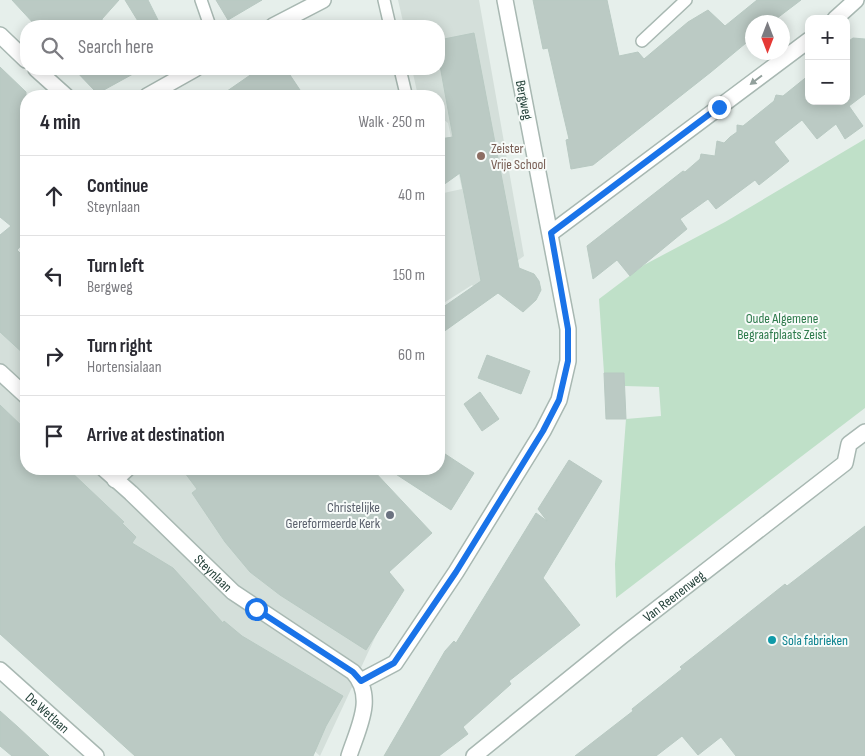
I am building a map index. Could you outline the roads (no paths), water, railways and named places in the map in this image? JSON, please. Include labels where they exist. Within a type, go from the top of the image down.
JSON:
[{"type":"street","points":[[285,20],[323,0]]},
{"type":"street","name":"Bergweg","points":[[361,681],[394,663],[456,572],[543,431],[559,400],[568,361],[568,329],[505,0]]},
{"type":"street","points":[[839,15],[856,0]]},
{"type":"street","points":[[0,35],[20,54]]},
{"type":"street","points":[[551,233],[805,43]]},
{"type":"street","points":[[43,75],[59,90]]},
{"type":"street","points":[[158,90],[184,75]]},
{"type":"street","points":[[0,372],[20,390]]},
{"type":"street","name":"Van Reenenweg","points":[[474,756],[622,636],[845,463],[849,444],[865,432]]},
{"type":"street","name":"Steynlaan","points":[[110,475],[233,592],[353,672],[361,681]]},
{"type":"street","points":[[115,480],[120,475]]},
{"type":"street","name":"De Wetlaan","points":[[0,670],[96,756]]},
{"type":"street","points":[[349,756],[364,711],[365,696],[361,681]]},
{"type":"lane","points":[[201,0],[208,20]]},
{"type":"lane","points":[[384,0],[389,20]]},
{"type":"lane","points":[[642,41],[686,0]]},
{"type":"lane","points":[[401,75],[405,90]]},
{"type":"place","name":"Zeister Vrije School","points":[[481,156]]},
{"type":"place","name":"Christelijke Gereformeerde Kerk","points":[[390,515]]},
{"type":"place","name":"Sola fabrieken","points":[[772,640]]},
{"type":"park label","name":"Oude Algemene Begraafplaats Zeist","points":[[782,326]]}]
